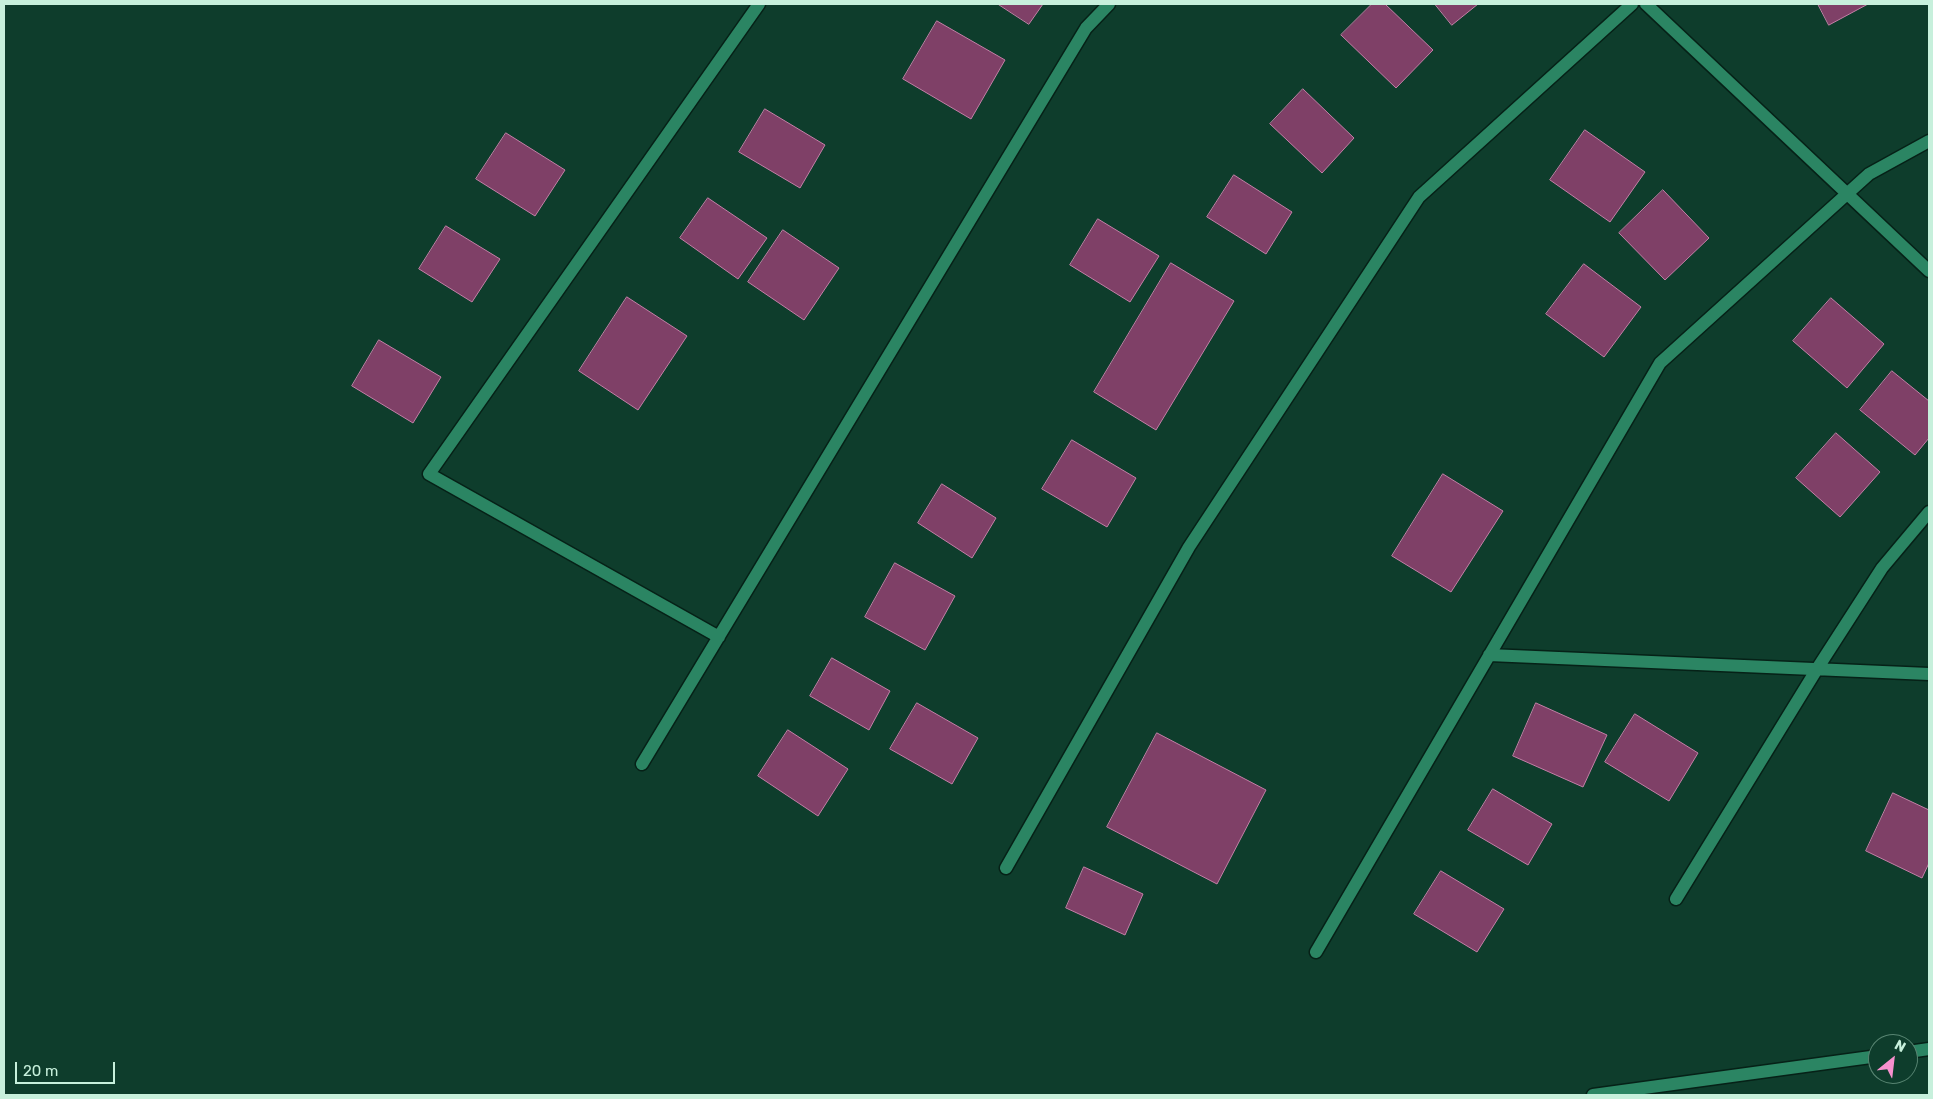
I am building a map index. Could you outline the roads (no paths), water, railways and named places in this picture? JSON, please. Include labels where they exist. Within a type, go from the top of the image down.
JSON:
[{"type":"street","points":[[719,637],[429,474],[759,4]]},
{"type":"street","points":[[642,764],[1086,28],[1109,4]]},
{"type":"street","points":[[1006,868],[1189,547],[1419,196],[1632,4]]},
{"type":"street","points":[[1646,4],[1929,271]]},
{"type":"street","points":[[1316,952],[1660,363],[1870,174],[1929,141]]},
{"type":"street","points":[[1676,899],[1817,669],[1882,568],[1929,512]]},
{"type":"street","points":[[1489,655],[1929,674]]},
{"type":"street","points":[[1593,1095],[1868,1057]]}]
